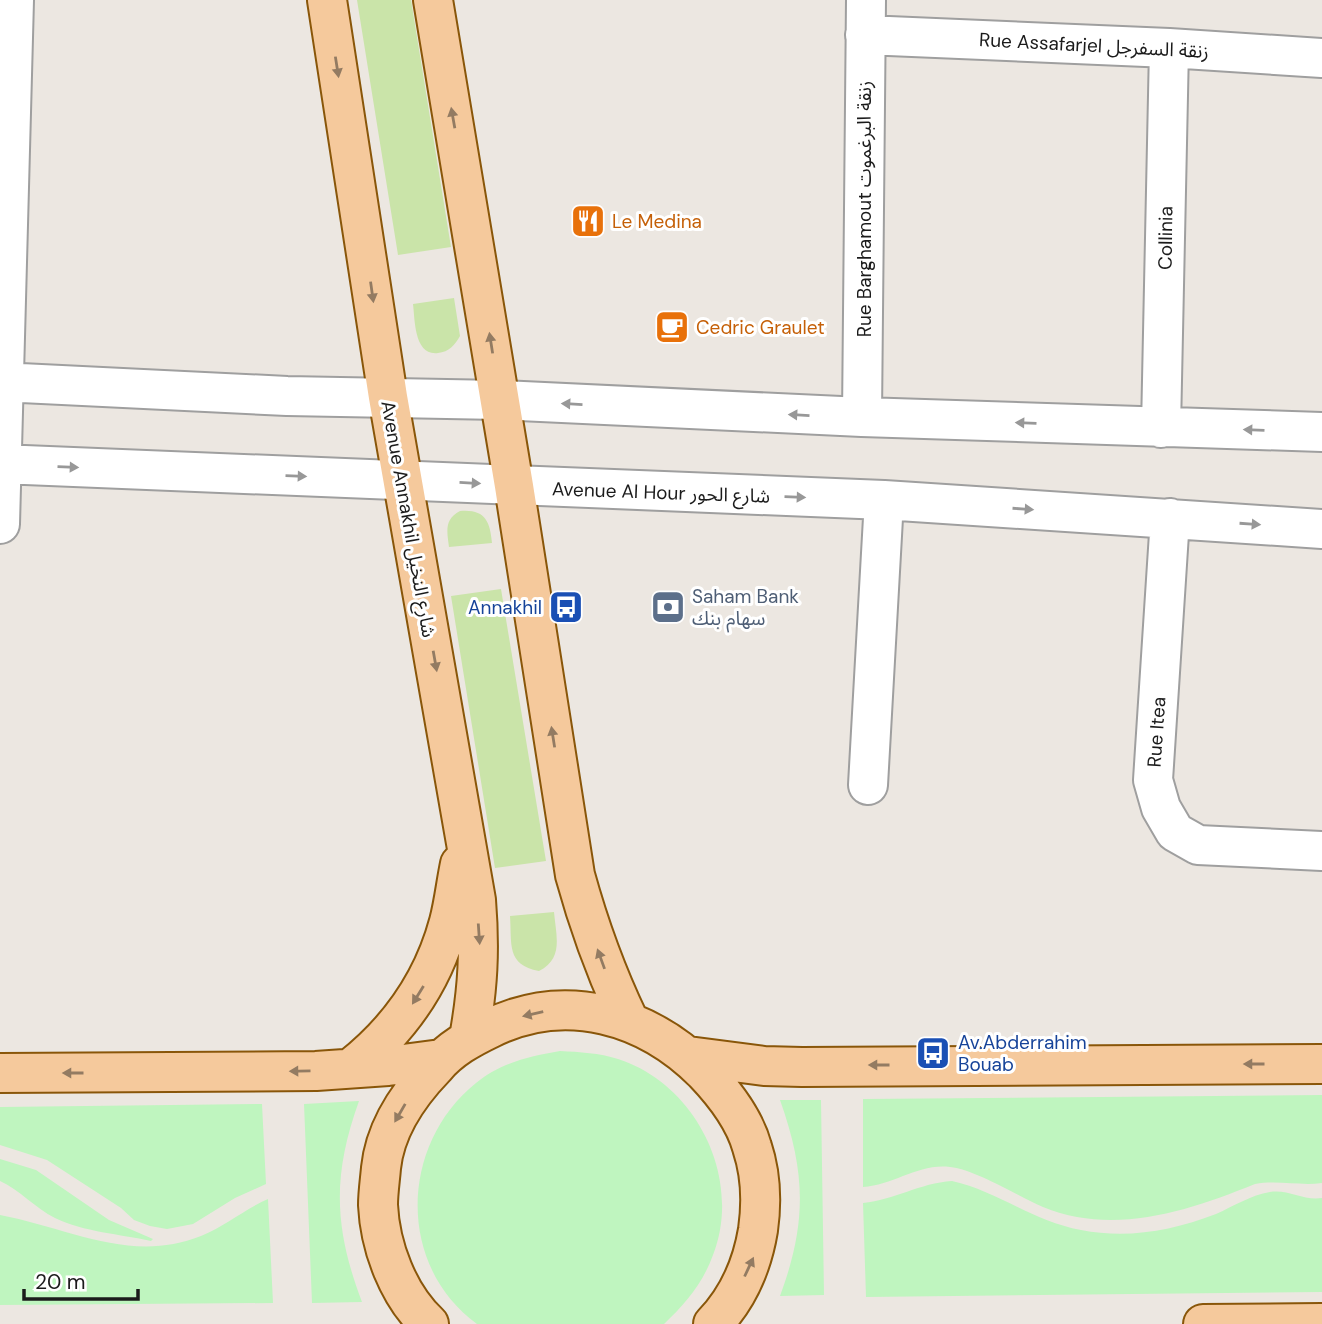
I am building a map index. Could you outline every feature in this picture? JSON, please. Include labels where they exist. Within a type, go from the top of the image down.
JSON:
[{"type":"main road","name":"Avenue Annakhil شارع النخيل","points":[[327,0],[388,397],[476,900],[480,946],[478,993],[455,1049]]},
{"type":"main road","points":[[433,0],[514,485],[575,876],[588,924],[606,973],[629,1021]]},
{"type":"main road","points":[[351,1068],[389,1034],[421,992],[433,969],[450,920],[466,838]]},
{"type":"main road","points":[[429,1324],[399,1283],[384,1245],[378,1204],[382,1163],[393,1125],[414,1089],[455,1049],[506,1020],[547,1011],[589,1012],[629,1021],[660,1035],[688,1056],[727,1096],[752,1146],[762,1201],[754,1256],[730,1306],[713,1324]]},
{"type":"main road","points":[[0,1073],[351,1068],[388,1066],[455,1049]]},
{"type":"main road","points":[[688,1056],[764,1066],[802,1067],[1322,1063]]},
{"type":"main road","points":[[1203,1324],[1322,1323]]},
{"type":"street","points":[[0,524],[13,0]]},
{"type":"street","name":"Rue Assafarjel زنقة السفرجل","points":[[865,17],[1168,48],[1322,58]]},
{"type":"street","name":"Rue Barghamout زنقة البرغموت","points":[[862,417],[865,17]]},
{"type":"street","name":"Collinia","points":[[1161,428],[1168,48]]},
{"type":"street","points":[[2,382],[287,396],[500,400],[862,417],[1322,432]]},
{"type":"street","name":"Avenue Al Hour شارع الحور","points":[[1,464],[884,500],[1322,529]]},
{"type":"street","points":[[868,785],[884,500]]},
{"type":"street","name":"Rue Itea","points":[[1170,518],[1153,780],[1161,808],[1175,832],[1198,845],[1322,850]]},
{"type":"green space","points":[[357,0],[411,0],[451,247],[398,255]]},
{"type":"green space","points":[[454,298],[460,336],[448,350],[438,353],[424,349],[417,336],[413,304]]},
{"type":"green space","points":[[460,511],[475,512],[485,518],[490,528],[492,543],[449,547],[449,522]]},
{"type":"green space","points":[[501,589],[546,861],[495,868],[451,596]]},
{"type":"green space","points":[[554,912],[557,946],[552,960],[539,971],[528,968],[521,964],[513,952],[510,916]]},
{"type":"green space","points":[[560,1051],[611,1057],[646,1071],[670,1089],[690,1112],[706,1138],[717,1166],[722,1195],[721,1225],[713,1255],[699,1284],[664,1324],[477,1324],[451,1299],[432,1270],[421,1238],[418,1204],[422,1171],[433,1138],[451,1108],[485,1076],[516,1061]]},
{"type":"green space","points":[[1322,1095],[1322,1183],[1255,1184],[1177,1211],[1124,1220],[1070,1215],[1043,1207],[972,1173],[950,1167],[928,1168],[863,1187],[863,1099]]},
{"type":"green space","points":[[780,1100],[821,1100],[824,1295],[780,1296],[795,1245],[800,1198],[795,1151]]},
{"type":"green space","points":[[359,1101],[344,1154],[340,1202],[346,1250],[362,1302],[312,1303],[304,1104]]},
{"type":"green space","points":[[262,1104],[266,1184],[235,1198],[193,1224],[167,1229],[134,1220],[121,1208],[47,1160],[0,1145],[0,1107]]},
{"type":"green space","points":[[0,1159],[36,1170],[109,1220],[153,1239],[151,1241],[90,1230],[55,1218],[0,1181]]},
{"type":"green space","points":[[952,1181],[1064,1226],[1115,1234],[1149,1232],[1183,1225],[1270,1192],[1322,1198],[1322,1292],[866,1297],[863,1203]]},
{"type":"green space","points":[[268,1199],[273,1303],[0,1305],[0,1215],[100,1241],[150,1246],[175,1244],[201,1236]]},
{"type":"place","name":"Le Medina","points":[[588,221]]},
{"type":"place","name":"Cedric Graulet","points":[[672,327]]},
{"type":"place","name":"Annakhil","points":[[566,607]]},
{"type":"place","name":"Saham Bank سهام بنك","points":[[668,607]]},
{"type":"place","name":"Av.Abderrahim Bouab","points":[[933,1053]]}]
